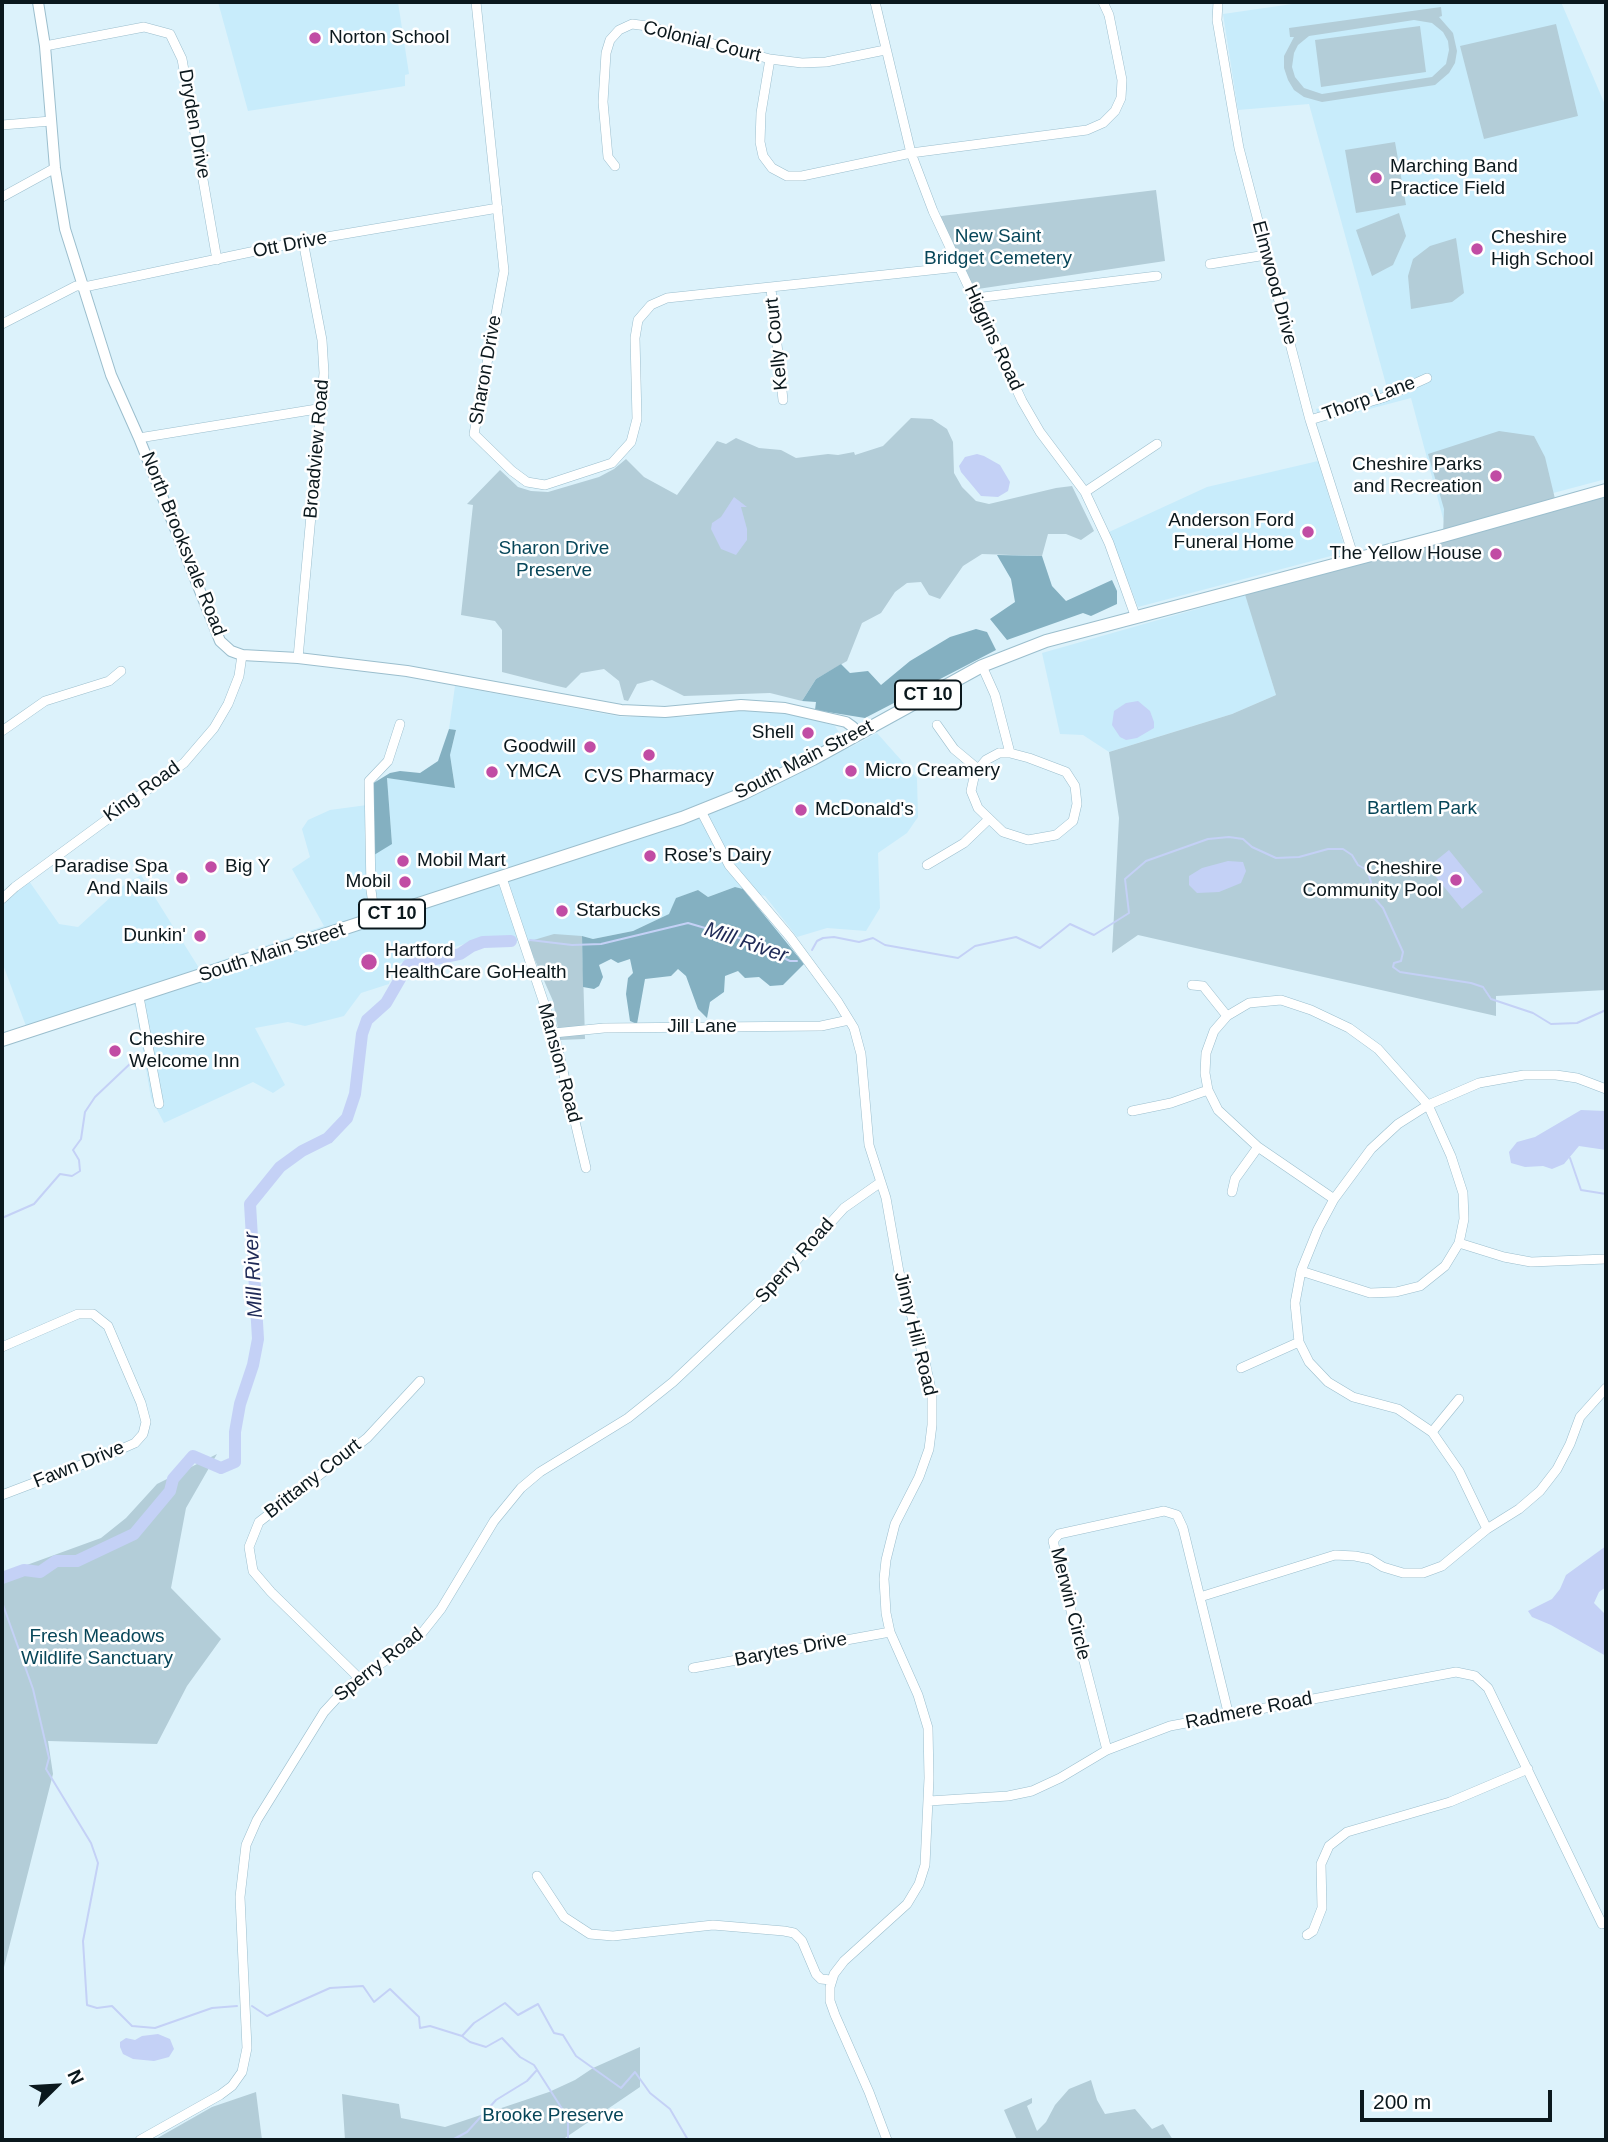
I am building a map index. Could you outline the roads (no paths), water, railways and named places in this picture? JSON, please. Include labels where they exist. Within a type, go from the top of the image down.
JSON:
[{"type":"highway","name":"South Main Street","points":[[2,1040],[701,811],[784,774],[982,666],[1046,641],[1606,490]]},
{"type":"main road","name":"North Brooksvale Road","points":[[38,2],[45,46],[55,168],[65,229],[111,375],[220,641],[231,651],[242,655],[298,658],[407,671],[621,710],[665,712],[766,705],[840,721],[847,731],[855,735]]},
{"type":"street","name":"Sharon Drive","points":[[476,2],[504,271],[474,434],[527,482],[545,485],[612,463],[631,442],[637,419],[635,338],[638,320],[651,305],[667,298],[959,267]]},
{"type":"street","name":"Higgins Road","points":[[875,2],[911,153],[933,211],[1022,401],[1040,432],[1085,492],[1109,543],[1136,618]]},
{"type":"street","points":[[770,59],[761,113],[760,142],[763,156],[772,168],[787,176],[802,176],[911,153],[1087,131],[1103,123],[1115,111],[1121,98],[1122,80],[1109,15],[1103,2]]},
{"type":"street","name":"Elmwood Drive","points":[[1218,2],[1217,20],[1239,148],[1311,420],[1354,558]]},
{"type":"street","name":"Colonial Court","points":[[615,166],[608,157],[603,102],[606,53],[610,40],[619,30],[632,24],[770,59],[802,63],[826,62],[885,50]]},
{"type":"street","name":"Dryden Drive","points":[[45,46],[144,27],[170,34],[182,59],[217,260]]},
{"type":"street","points":[[2,125],[51,121]]},
{"type":"street","points":[[2,197],[55,168]]},
{"type":"street","name":"Ott Drive","points":[[2,324],[67,289],[303,241],[498,208]]},
{"type":"street","name":"Broadview Road","points":[[298,658],[323,408],[324,373],[322,340],[303,241]]},
{"type":"street","points":[[1210,264],[1266,255]]},
{"type":"street","points":[[975,298],[1157,275]]},
{"type":"street","name":"Kelly Court","points":[[771,289],[783,400]]},
{"type":"street","name":"Thorp Lane","points":[[1311,420],[1385,397],[1427,378]]},
{"type":"street","points":[[139,438],[323,408]]},
{"type":"street","points":[[1085,492],[1157,444]]},
{"type":"street","name":"King Road","points":[[2,899],[184,763],[214,729],[229,704],[239,676],[242,655]]},
{"type":"street","points":[[982,666],[995,695],[1010,753]]},
{"type":"street","points":[[2,731],[45,701],[109,681],[121,671]]},
{"type":"street","points":[[375,919],[371,895],[369,781],[388,761],[400,724]]},
{"type":"street","points":[[937,725],[954,750],[978,769]]},
{"type":"street","points":[[999,753],[1010,753],[1066,772],[1076,786],[1077,804],[1073,821],[1056,835],[1028,839],[1003,832],[978,808],[971,791],[978,769],[986,760],[999,753]]},
{"type":"street","name":"Jinny Hill Road","points":[[701,811],[729,865],[790,937],[849,1020],[859,1043],[867,1131],[891,1219],[903,1288],[928,1375],[933,1409],[932,1433],[925,1462],[895,1524],[886,1560],[884,1596],[890,1632],[926,1719],[930,1758],[925,1865],[915,1892],[902,1910],[844,1961],[831,1980]]},
{"type":"street","points":[[926,865],[964,843],[989,819]]},
{"type":"street","name":"Mansion Road","points":[[502,878],[554,1033],[586,1168]]},
{"type":"street","points":[[1192,985],[1203,986],[1227,1016]]},
{"type":"street","points":[[139,997],[159,1104]]},
{"type":"street","points":[[1301,1271],[1370,1293],[1396,1292],[1420,1286],[1445,1266],[1460,1243],[1464,1219],[1463,1193],[1451,1156],[1428,1104],[1378,1049],[1349,1028],[1311,1010],[1281,1000],[1249,1003],[1227,1016],[1214,1031],[1206,1054],[1208,1090],[1218,1110],[1258,1147],[1334,1199]]},
{"type":"street","name":"Jill Lane","points":[[554,1033],[604,1028],[821,1026],[849,1020]]},
{"type":"street","points":[[1487,1529],[1460,1471],[1432,1432],[1398,1409],[1353,1397],[1328,1382],[1309,1362],[1299,1342],[1294,1303],[1301,1271],[1334,1199],[1371,1149],[1398,1124],[1428,1104],[1479,1083],[1524,1075],[1556,1074],[1577,1078],[1606,1089]]},
{"type":"street","points":[[1132,1111],[1171,1103],[1208,1090]]},
{"type":"street","points":[[1232,1192],[1235,1179],[1258,1147]]},
{"type":"street","name":"Sperry Road","points":[[140,2140],[220,2095],[232,2086],[242,2072],[247,2049],[240,1897],[246,1845],[257,1819],[316,1723],[337,1696],[359,1678],[411,1645],[428,1627],[494,1521],[521,1488],[540,1472],[628,1418],[673,1382],[765,1295],[845,1208],[881,1182]]},
{"type":"street","points":[[1460,1243],[1504,1257],[1531,1262],[1606,1259]]},
{"type":"street","name":"Fawn Drive","points":[[2,1347],[78,1314],[93,1314],[108,1326],[141,1403],[146,1422],[143,1434],[135,1443],[2,1495]]},
{"type":"street","points":[[1241,1368],[1299,1342]]},
{"type":"street","name":"Brittany Court","points":[[359,1678],[253,1571],[249,1546],[259,1522],[367,1437],[419,1381]]},
{"type":"street","points":[[1200,1597],[1335,1555],[1370,1559],[1383,1567],[1403,1573],[1423,1573],[1442,1566],[1540,1491],[1557,1469],[1580,1418],[1606,1388]]},
{"type":"street","points":[[1432,1432],[1459,1398]]},
{"type":"street","name":"Merwin Circle","points":[[1107,1750],[1053,1541],[1055,1536],[1164,1511],[1177,1515],[1183,1528],[1229,1716]]},
{"type":"street","name":"Barytes Drive","points":[[693,1668],[890,1632]]},
{"type":"street","name":"Radmere Road","points":[[929,1801],[1008,1796],[1032,1791],[1107,1750],[1170,1726],[1456,1672],[1475,1675],[1488,1688],[1602,1924]]},
{"type":"street","points":[[1307,1936],[1313,1931],[1322,1908],[1321,1864],[1329,1846],[1347,1832],[1450,1802],[1528,1769]]},
{"type":"street","points":[[537,1876],[564,1917],[590,1934],[613,1936],[713,1925],[793,1933],[802,1941],[821,1979],[831,1980],[829,1994],[832,2006],[887,2140]]},
{"type":"waterway","name":"Mill River","points":[[812,950],[817,941],[823,938],[834,937],[859,942],[873,938],[885,945],[958,958],[975,946],[1016,937],[1040,948],[1070,924],[1094,935],[1129,913],[1125,879],[1146,861],[1208,839],[1229,837],[1243,839],[1252,847],[1276,858],[1299,857],[1328,849],[1343,849],[1352,855],[1358,865],[1367,870],[1371,882],[1368,891],[1383,908],[1403,952],[1401,961],[1394,963],[1393,967],[1400,972],[1483,987],[1491,999],[1533,1013],[1551,1024],[1577,1023],[1606,1010]]},
{"type":"waterway","name":"Mill River","points":[[530,940],[572,945],[601,944],[688,923],[746,940],[790,961],[797,961]]},
{"type":"waterway","name":"Mill River","points":[[2,1578],[24,1570],[40,1572],[56,1561],[77,1561],[134,1534],[170,1491],[173,1479],[193,1456],[221,1468],[235,1462],[235,1432],[240,1404],[253,1365],[258,1339],[250,1204],[280,1167],[302,1151],[328,1138],[347,1118],[355,1094],[362,1034],[367,1020],[386,1003],[408,965],[460,954],[483,942],[511,941]]},
{"type":"waterway","points":[[2,1218],[34,1204],[60,1174],[72,1176],[80,1171],[79,1160],[73,1150],[81,1139],[85,1112],[95,1097],[133,1061]]},
{"type":"waterway","points":[[1570,1158],[1581,1190],[1606,1194]]},
{"type":"waterway","points":[[2,1602],[33,1689],[49,1758],[46,1769],[91,1843],[98,1863],[83,1941],[87,2005],[97,2008],[112,2006],[132,2026],[155,2028],[212,2008],[237,2006]]},
{"type":"waterway","points":[[252,2006],[267,2016],[330,1988],[363,1986],[374,2002],[390,1989],[419,2017],[420,2028],[430,2026],[462,2036],[474,2023],[505,2003],[518,2015],[538,2004],[554,2033],[563,2035],[576,2056],[621,2088],[635,2072],[650,2093],[670,2109],[688,2140]]},
{"type":"waterway","points":[[462,2036],[470,2042],[486,2047],[502,2038],[520,2057],[534,2065],[568,2118],[568,2140]]},
{"type":"waterway","points":[[452,2140],[467,2132],[496,2100],[527,2081],[536,2071]]},
{"type":"place","name":"Norton School","points":[[315,38]]},
{"type":"place","name":"Marching Band Practice Field","points":[[1376,178]]},
{"type":"place","name":"Cheshire High School","points":[[1477,249]]},
{"type":"place","name":"Cheshire Parks and Recreation","points":[[1496,476]]},
{"type":"place","name":"Anderson Ford Funeral Home","points":[[1308,532]]},
{"type":"place","name":"The Yellow House","points":[[1496,554]]},
{"type":"place","name":"Shell","points":[[808,733]]},
{"type":"place","name":"Goodwill","points":[[590,747]]},
{"type":"place","name":"CVS Pharmacy","points":[[649,755]]},
{"type":"place","name":"Micro Creamery","points":[[851,771]]},
{"type":"place","name":"YMCA","points":[[492,772]]},
{"type":"place","name":"McDonald's","points":[[801,810]]},
{"type":"place","name":"Rose’s Dairy","points":[[650,856]]},
{"type":"place","name":"Mobil Mart","points":[[403,861]]},
{"type":"place","name":"Big Y","points":[[211,867]]},
{"type":"place","name":"Paradise Spa And Nails","points":[[182,878]]},
{"type":"place","name":"Cheshire Community Pool","points":[[1456,880]]},
{"type":"place","name":"Mobil","points":[[405,882]]},
{"type":"place","name":"Starbucks","points":[[562,911]]},
{"type":"place","name":"Dunkin'","points":[[200,936]]},
{"type":"place","name":"Hartford HealthCare GoHealth","points":[[369,962]]},
{"type":"place","name":"Cheshire Welcome Inn","points":[[115,1051]]},
{"type":"park label","name":"New Saint Bridget Cemetery","points":[[998,248]]},
{"type":"park label","name":"Sharon Drive Preserve","points":[[554,560]]},
{"type":"park label","name":"Bartlem Park","points":[[1422,809]]},
{"type":"park label","name":"Fresh Meadows Wildlife Sanctuary","points":[[97,1648]]},
{"type":"park label","name":"Brooke Preserve","points":[[553,2116]]}]
